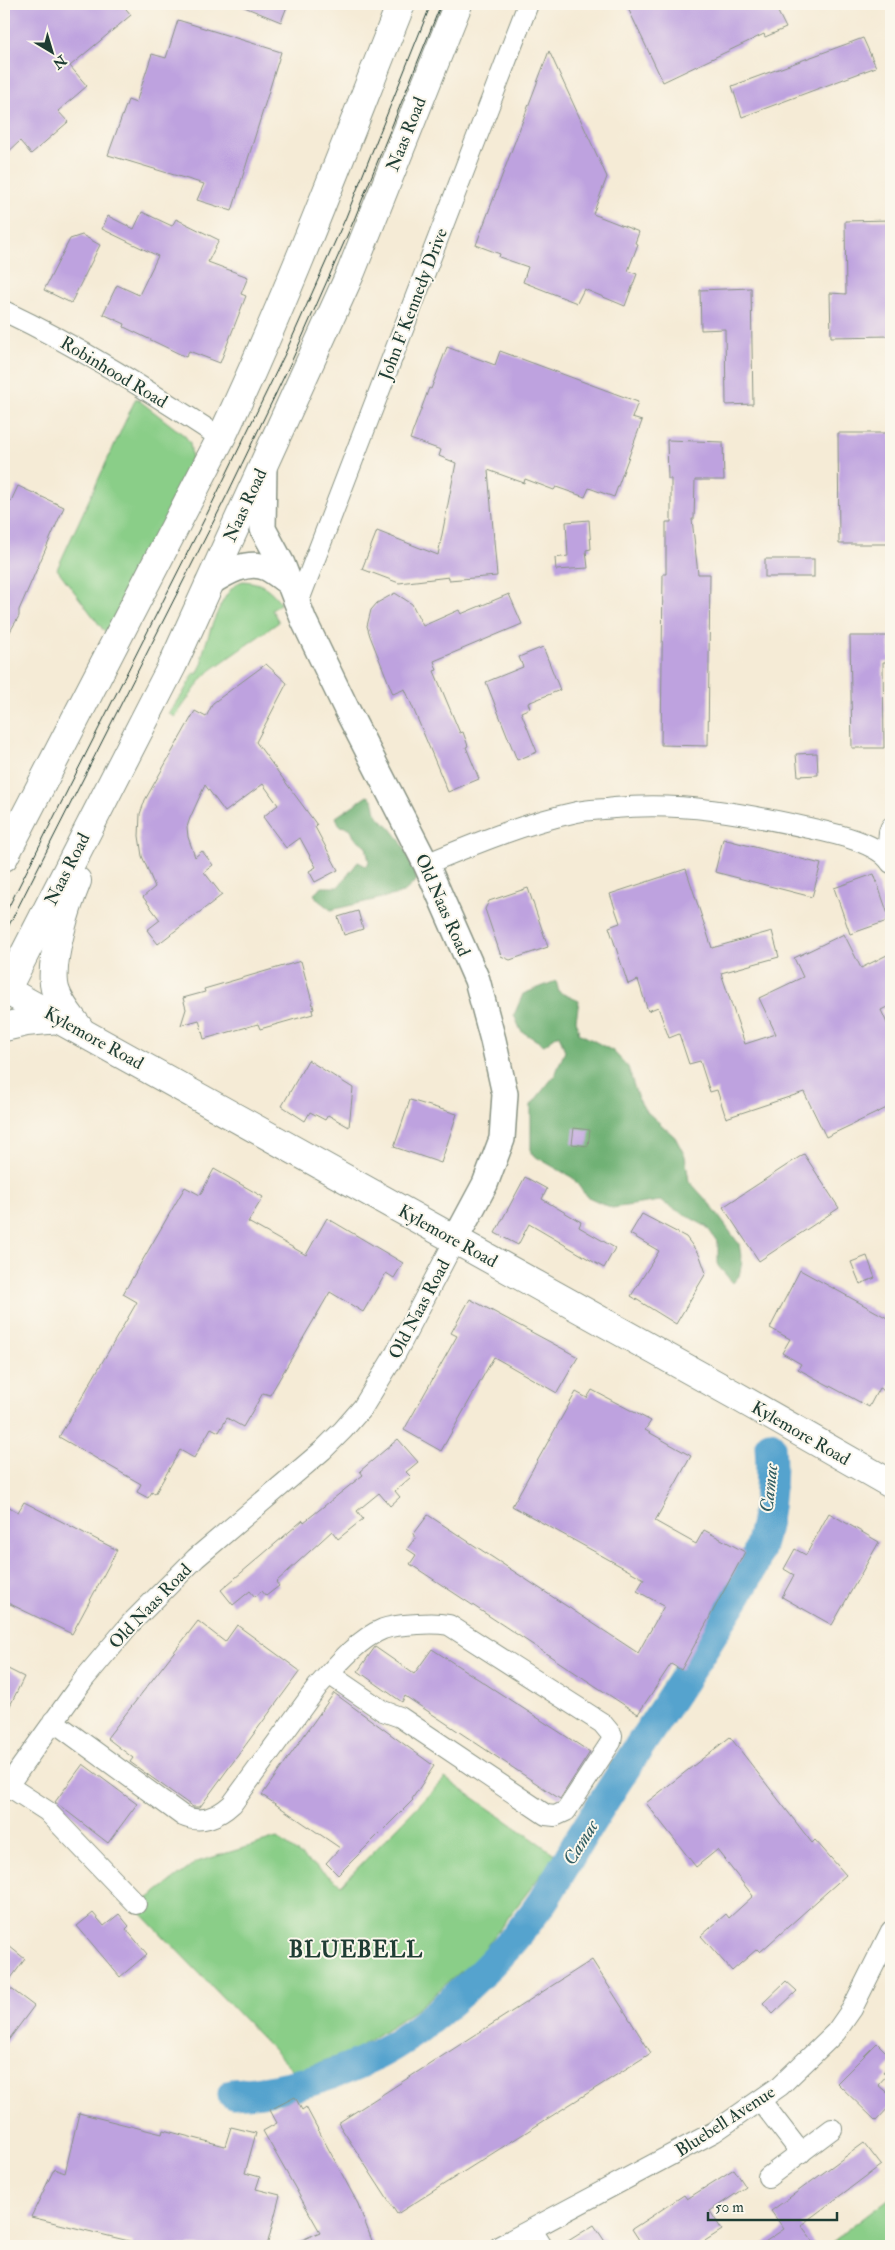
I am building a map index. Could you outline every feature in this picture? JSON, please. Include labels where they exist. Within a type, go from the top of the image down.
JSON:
[{"type":"main road","points":[[4,857],[221,438],[255,367],[401,4]]},
{"type":"main road","name":"Naas Road","points":[[4,991],[173,664],[351,272],[458,4]]},
{"type":"main road","points":[[4,1027],[26,1022],[70,1025],[54,986],[56,962],[66,908],[111,804],[123,761]]},
{"type":"main road","name":"Kylemore Road","points":[[4,991],[70,1025],[891,1484]]},
{"type":"street","name":"John F Kennedy Drive","points":[[294,594],[528,4]]},
{"type":"street","name":"Robinhood Road","points":[[4,312],[41,329],[131,379],[221,438]]},
{"type":"street","name":"Old Naas Road","points":[[6,1788],[84,1679],[125,1630],[172,1580],[343,1430],[363,1407],[396,1353],[485,1184],[502,1139],[505,1094],[477,980],[426,864],[346,708],[304,621],[282,564],[263,529],[264,464]]},
{"type":"street","points":[[208,584],[236,568],[266,568],[294,594]]},
{"type":"street","points":[[426,864],[480,843],[578,812],[674,805],[719,809],[851,838],[889,860]]},
{"type":"street","points":[[889,860],[889,832],[891,826]]},
{"type":"street","points":[[53,1721],[183,1816],[196,1820],[205,1819],[224,1811],[232,1804],[329,1674],[361,1643],[383,1629],[398,1625],[433,1623],[449,1625],[602,1723],[612,1735],[611,1742],[566,1811],[550,1816],[541,1812],[400,1717],[383,1711],[329,1674]]},
{"type":"street","points":[[6,1788],[47,1811],[136,1904]]},
{"type":"street","name":"Bluebell Avenue","points":[[500,2246],[538,2238],[714,2132],[761,2101],[794,2074],[836,2032],[852,2009],[891,1931]]},
{"type":"street","points":[[761,2101],[801,2153]]},
{"type":"street","points":[[768,2177],[832,2129]]},
{"type":"green space","points":[[136,398],[185,436],[190,443],[193,466],[111,640],[57,569]]},
{"type":"green space","points":[[243,581],[260,585],[277,598],[281,603],[272,610],[279,622],[211,670],[202,679],[175,717],[169,713],[194,673],[197,674],[203,662],[202,656],[208,637],[222,602],[235,585]]},
{"type":"green space","points":[[367,796],[374,801],[378,816],[401,842],[417,880],[403,893],[331,910],[318,900],[314,894],[322,887],[338,887],[358,862],[366,866],[369,862],[366,846],[354,837],[350,828],[340,826],[336,817]]},
{"type":"green space","points":[[556,981],[559,992],[579,1001],[576,1020],[579,1033],[613,1051],[628,1067],[637,1096],[645,1110],[675,1137],[685,1156],[689,1181],[709,1203],[739,1244],[742,1262],[739,1276],[733,1283],[718,1266],[718,1243],[707,1227],[660,1201],[612,1208],[586,1196],[573,1178],[531,1154],[531,1105],[555,1075],[565,1051],[559,1034],[544,1045],[521,1031],[514,1015],[523,994]]},
{"type":"green space","points":[[445,1778],[556,1855],[479,1956],[417,2009],[353,2051],[294,2071],[136,1908],[197,1862],[277,1838],[341,1885]]},
{"type":"green space","points":[[891,2197],[891,2246],[827,2246]]},
{"type":"building","points":[[4,4],[122,4],[131,15],[70,66],[87,86],[58,111],[68,122],[31,154],[20,141],[4,156]]},
{"type":"building","points":[[237,4],[288,4],[281,22]]},
{"type":"building","points":[[626,4],[774,4],[786,28],[765,37],[764,34],[663,82]]},
{"type":"building","points":[[178,20],[281,52],[232,211],[197,200],[204,184],[108,155],[128,100],[136,103],[152,54],[166,58]]},
{"type":"building","points":[[863,38],[876,67],[742,117],[732,86]]},
{"type":"building","points":[[549,51],[607,177],[593,214],[639,232],[635,243],[638,244],[628,271],[637,274],[625,306],[584,289],[577,303],[523,282],[528,267],[499,257],[500,254],[476,245]]},
{"type":"building","points":[[142,212],[172,226],[176,219],[219,240],[208,262],[248,277],[241,294],[246,296],[220,363],[189,351],[186,357],[124,327],[125,324],[103,314],[117,285],[139,295],[158,256],[102,229],[108,216],[134,229]]},
{"type":"building","points":[[891,220],[891,336],[831,337],[830,293],[846,294],[845,221]]},
{"type":"building","points":[[82,235],[100,245],[71,303],[44,290],[70,239]]},
{"type":"building","points":[[751,288],[753,404],[726,405],[725,329],[701,330],[700,290]]},
{"type":"building","points":[[447,347],[495,365],[500,351],[638,402],[632,418],[642,421],[614,497],[589,488],[585,497],[556,487],[554,490],[525,479],[524,483],[488,470],[497,576],[449,580],[449,577],[399,583],[362,569],[377,531],[438,555],[456,463],[439,456],[441,450],[410,439]]},
{"type":"building","points":[[838,433],[891,433],[891,544],[839,544]]},
{"type":"building","points":[[667,440],[723,442],[724,480],[695,480],[694,519],[692,519],[698,574],[710,574],[708,746],[661,745],[663,574],[666,574],[666,522],[671,522],[671,479],[668,479]]},
{"type":"building","points":[[18,486],[64,507],[19,610],[19,616],[4,642],[4,497],[11,501]]},
{"type":"building","points":[[589,520],[591,549],[586,550],[588,568],[556,570],[555,558],[568,556],[566,522]]},
{"type":"building","points":[[765,559],[814,559],[814,577],[765,577]]},
{"type":"building","points":[[395,593],[412,604],[423,626],[459,610],[461,614],[509,594],[522,624],[434,661],[437,670],[434,671],[460,733],[463,732],[468,746],[466,747],[479,779],[448,792],[405,689],[393,694],[367,626],[371,610],[377,603]]},
{"type":"building","points":[[850,636],[889,636],[889,662],[883,662],[884,748],[852,748]]},
{"type":"building","points":[[543,647],[560,690],[528,703],[530,708],[521,712],[537,752],[517,760],[486,682],[523,667],[519,657]]},
{"type":"building","points":[[266,664],[287,683],[256,742],[317,825],[315,827],[338,870],[315,882],[309,871],[316,867],[300,838],[286,848],[263,817],[278,805],[263,784],[225,812],[205,785],[187,827],[188,837],[195,857],[202,851],[213,865],[204,872],[222,895],[158,944],[147,930],[160,920],[143,897],[155,887],[142,856],[139,836],[140,814],[145,800],[195,711],[206,717],[213,703]]},
{"type":"building","points":[[817,753],[818,775],[798,776],[796,754]]},
{"type":"building","points":[[723,839],[821,864],[812,897],[715,872]]},
{"type":"building","points":[[686,869],[712,948],[772,931],[779,957],[721,973],[745,1044],[776,1034],[759,998],[803,977],[794,958],[844,934],[861,968],[891,953],[891,1005],[881,1010],[891,1032],[891,1106],[826,1137],[804,1092],[726,1118],[717,1090],[710,1092],[700,1061],[689,1064],[679,1034],[669,1038],[658,1007],[648,1011],[638,980],[628,984],[609,927],[620,923],[610,894]]},
{"type":"building","points":[[874,874],[890,920],[850,934],[834,888]]},
{"type":"building","points":[[528,888],[548,947],[510,960],[501,956],[485,909],[489,901]]},
{"type":"building","points":[[358,911],[363,929],[344,935],[338,917]]},
{"type":"building","points":[[301,961],[314,1009],[312,1010],[313,1014],[260,1029],[258,1024],[204,1039],[199,1020],[181,1025],[186,1009],[183,998],[205,992],[204,989]]},
{"type":"building","points":[[308,1060],[353,1088],[349,1127],[328,1115],[325,1120],[310,1112],[305,1121],[282,1106]]},
{"type":"building","points":[[410,1100],[457,1114],[441,1163],[394,1147]]},
{"type":"building","points":[[574,1128],[590,1130],[588,1146],[572,1144]]},
{"type":"building","points":[[804,1154],[839,1208],[759,1261],[723,1207]]},
{"type":"building","points":[[214,1169],[263,1197],[248,1222],[306,1255],[327,1218],[403,1263],[394,1278],[386,1273],[363,1312],[330,1292],[270,1395],[263,1393],[243,1427],[227,1418],[219,1432],[211,1428],[194,1458],[180,1450],[155,1494],[152,1492],[148,1498],[137,1492],[141,1484],[59,1437],[137,1302],[123,1294],[185,1187],[200,1195]]},
{"type":"building","points":[[525,1177],[547,1189],[542,1199],[581,1222],[579,1227],[615,1248],[604,1268],[529,1224],[518,1245],[495,1233]]},
{"type":"building","points":[[642,1214],[686,1237],[700,1256],[706,1273],[676,1324],[631,1296],[659,1251],[630,1234]]},
{"type":"building","points":[[867,1256],[875,1278],[860,1284],[851,1262]]},
{"type":"building","points":[[800,1270],[891,1320],[891,1385],[889,1384],[889,1393],[879,1388],[869,1407],[798,1369],[801,1364],[782,1353],[790,1339],[770,1328]]},
{"type":"building","points":[[470,1299],[578,1357],[557,1393],[494,1357],[441,1451],[404,1430],[457,1336],[451,1333]]},
{"type":"building","points":[[592,1390],[651,1421],[645,1430],[691,1456],[655,1521],[696,1544],[704,1530],[745,1552],[681,1670],[671,1664],[638,1714],[410,1564],[416,1555],[407,1549],[416,1537],[413,1535],[428,1515],[638,1653],[664,1606],[637,1591],[644,1579],[512,1506],[576,1392],[587,1398]]},
{"type":"building","points":[[398,1439],[418,1462],[406,1472],[411,1477],[395,1491],[400,1497],[390,1506],[379,1493],[357,1511],[363,1519],[338,1539],[332,1531],[276,1582],[279,1586],[266,1596],[262,1591],[255,1597],[250,1591],[233,1605],[221,1590],[303,1520],[304,1522],[363,1475],[360,1471]]},
{"type":"building","points":[[24,1502],[117,1550],[72,1634],[4,1601],[4,1504],[18,1512]]},
{"type":"building","points":[[829,1513],[879,1542],[832,1625],[782,1597],[794,1575],[784,1569],[795,1549],[806,1555]]},
{"type":"building","points":[[198,1621],[225,1642],[237,1625],[300,1671],[200,1807],[193,1807],[130,1762],[133,1758],[107,1738]]},
{"type":"building","points":[[375,1647],[414,1674],[432,1649],[590,1752],[560,1799],[405,1696],[402,1702],[358,1671]]},
{"type":"building","points":[[4,1667],[24,1677],[4,1718]]},
{"type":"building","points":[[334,1693],[434,1766],[413,1800],[338,1875],[326,1863],[340,1848],[262,1795]]},
{"type":"building","points":[[730,1737],[812,1843],[815,1840],[846,1875],[760,1952],[757,1949],[732,1971],[701,1936],[726,1914],[729,1918],[753,1896],[717,1850],[696,1867],[646,1803]]},
{"type":"building","points":[[83,1764],[137,1804],[108,1843],[55,1802]]},
{"type":"building","points":[[93,1913],[104,1926],[119,1914],[129,1926],[126,1929],[147,1954],[120,1977],[77,1926]]},
{"type":"building","points":[[4,1942],[25,1959],[6,1985],[34,2006],[4,2046]]},
{"type":"building","points":[[592,1960],[651,2053],[397,2214],[338,2123]]},
{"type":"building","points":[[786,1981],[797,1991],[773,2014],[763,2003]]},
{"type":"building","points":[[877,2043],[891,2057],[891,2063],[883,2072],[887,2075],[878,2085],[891,2096],[891,2105],[876,2121],[837,2083]]},
{"type":"building","points":[[295,2097],[302,2110],[306,2107],[358,2204],[374,2246],[288,2246],[320,2232],[263,2131],[277,2123],[270,2110]]},
{"type":"building","points":[[79,2113],[162,2134],[163,2130],[225,2146],[231,2127],[256,2133],[245,2173],[260,2177],[256,2189],[280,2195],[267,2246],[132,2246],[133,2242],[31,2217],[54,2169],[65,2173]]},
{"type":"building","points":[[864,2143],[881,2165],[801,2225],[817,2246],[759,2246],[784,2229],[771,2211]]},
{"type":"building","points":[[734,2169],[746,2187],[710,2211],[722,2230],[697,2246],[643,2246],[632,2229],[684,2195],[687,2199]]},
{"type":"building","points":[[594,2225],[608,2246],[560,2246]]},
{"type":"waterway","name":"Camac","points":[[233,2094],[258,2092],[309,2081],[334,2074],[381,2053],[424,2024],[454,1999],[497,1957],[524,1927],[693,1665],[747,1577],[760,1548],[766,1519],[770,1489],[770,1446]]},
{"type":"tram line","points":[[4,916],[206,516],[284,356],[346,217],[431,4]]},
{"type":"tram line","points":[[4,935],[227,495],[293,358],[354,220],[441,4]]},
{"type":"district","name":"BLUEBELL","points":[[356,1949]]}]
